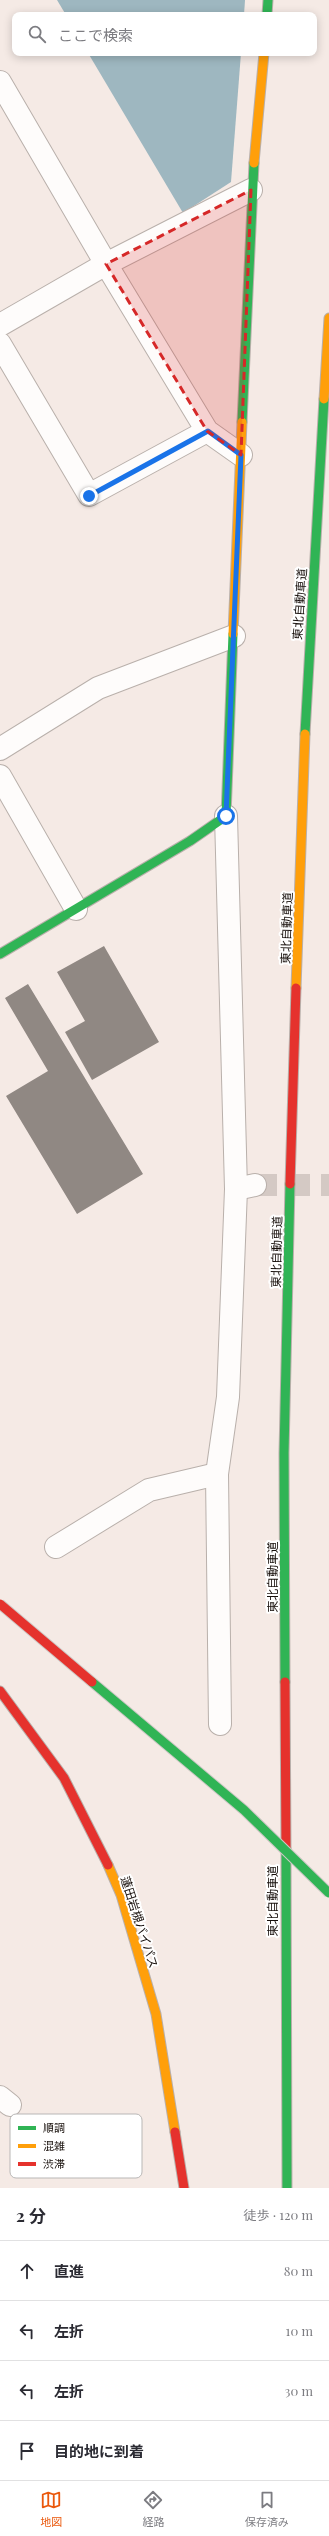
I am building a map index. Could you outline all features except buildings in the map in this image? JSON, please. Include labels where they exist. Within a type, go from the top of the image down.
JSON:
[{"type":"main road","points":[[267,12],[268,0]]},
{"type":"main road","points":[[0,954],[190,841],[226,816],[252,190],[264,56]]},
{"type":"main road","name":"東北自動車道","points":[[287,2188],[284,1453],[290,1143],[307,670],[329,318]]},
{"type":"main road","points":[[0,1604],[244,1810],[329,1894]]},
{"type":"main road","name":"蓮田岩槻バイパス","points":[[0,1691],[64,1778],[96,1838],[121,1895],[156,2014],[184,2188]]},
{"type":"street","points":[[0,82],[106,264],[208,431],[241,455]]},
{"type":"street","points":[[0,325],[106,264],[252,190]]},
{"type":"street","points":[[0,344],[89,496],[208,431]]},
{"type":"street","points":[[0,749],[98,688],[234,636]]},
{"type":"street","points":[[0,776],[76,909]]},
{"type":"street","points":[[220,1724],[217,1474],[228,1397],[246,1187],[226,816]]},
{"type":"street","points":[[56,1547],[149,1490],[217,1474]]},
{"type":"highlighted area","points":[[251,190],[241,455],[207,431],[106,264]]},
{"type":"water","points":[[57,0],[245,0],[244,12],[64,12]]},
{"type":"water","points":[[90,56],[241,56],[231,182],[183,213]]},
{"type":"tunnel","points":[[255,1185],[329,1185]]},
{"type":"traffic: fast","points":[[267,12],[268,0]]},
{"type":"traffic: fast","points":[[242,422],[254,163]]},
{"type":"traffic: fast","points":[[305,734],[324,399]]},
{"type":"traffic: fast","points":[[0,954],[190,841],[226,816],[233,634]]},
{"type":"traffic: fast","points":[[285,1682],[284,1453],[290,1184]]},
{"type":"traffic: fast","points":[[92,1682],[244,1810],[329,1893]]},
{"type":"traffic: fast","points":[[286,1849],[287,2188]]},
{"type":"traffic: slow","points":[[254,163],[264,56]]},
{"type":"traffic: slow","points":[[324,399],[329,318]]},
{"type":"traffic: slow","points":[[233,634],[242,422]]},
{"type":"traffic: slow","points":[[296,988],[305,734]]},
{"type":"traffic: slow","points":[[108,1865],[121,1895],[156,2014],[175,2132]]},
{"type":"traffic: jam","points":[[290,1184],[296,988]]},
{"type":"traffic: jam","points":[[0,1604],[92,1682]]},
{"type":"traffic: jam","points":[[285,1682],[286,1849]]},
{"type":"traffic: jam","points":[[0,1691],[64,1778],[108,1865]]},
{"type":"traffic: jam","points":[[175,2132],[184,2188]]},
{"type":"route","points":[[89,496],[208,431],[241,455],[226,816]]}]
